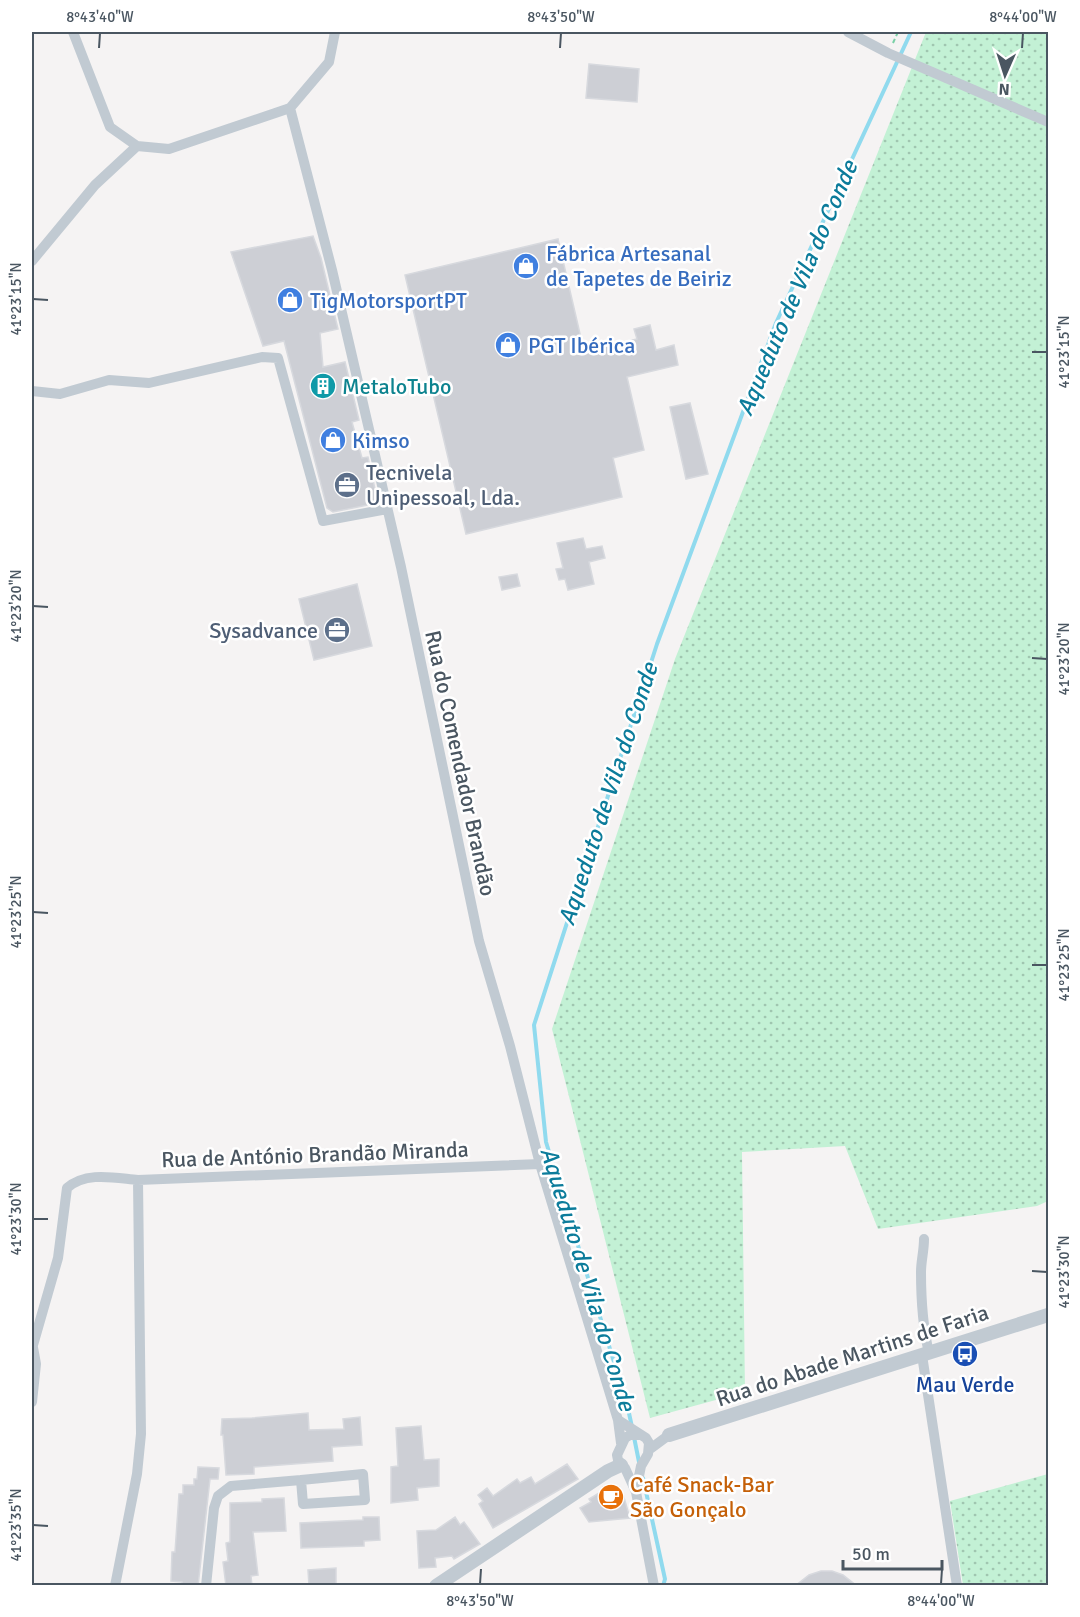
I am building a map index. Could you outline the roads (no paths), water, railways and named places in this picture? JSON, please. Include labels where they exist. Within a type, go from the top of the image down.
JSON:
[{"type":"street","points":[[73,32],[110,127],[136,146],[169,149],[290,108],[329,62],[335,32]]},
{"type":"street","points":[[848,32],[888,53],[1048,122]]},
{"type":"street","name":"Rua do Comendador Brandão","points":[[290,108],[332,270],[387,509],[479,941],[510,1046],[540,1164],[618,1420],[621,1443]]},
{"type":"street","points":[[32,261],[95,185],[136,146]]},
{"type":"street","points":[[32,391],[60,394],[109,380],[149,382],[262,357],[278,357],[323,520],[387,509]]},
{"type":"street","name":"Rua de António Brandão Miranda","points":[[115,1586],[137,1474],[141,1434],[138,1180],[540,1164]]},
{"type":"street","points":[[32,1402],[36,1364],[32,1344],[58,1258],[67,1188],[75,1181],[98,1176],[138,1180]]},
{"type":"street","points":[[924,1239],[925,1254],[921,1270],[926,1354],[957,1586]]},
{"type":"street","name":"Rua do Abade Martins de Faria","points":[[669,1435],[1048,1315]]},
{"type":"street","points":[[618,1420],[646,1441]]},
{"type":"street","points":[[654,1586],[636,1492],[617,1455],[621,1443],[630,1435],[646,1441],[669,1435]]},
{"type":"street","points":[[436,1586],[608,1471],[623,1467],[631,1470],[641,1466],[646,1461],[646,1441]]},
{"type":"street","points":[[636,1492],[641,1466]]},
{"type":"street","points":[[206,1586],[214,1508],[218,1496],[231,1486],[301,1479],[363,1474],[365,1500],[303,1504],[301,1479]]},
{"type":"waterway","name":"Aqueduto de Vila do Conde","points":[[632,1427],[627,1404],[546,1142],[534,1025],[657,644],[776,323],[911,32]]},
{"type":"waterway","name":"Aqueduto de Vila do Conde","points":[[634,1437],[639,1462]]},
{"type":"waterway","name":"Aqueduto de Vila do Conde","points":[[643,1478],[665,1579],[663,1586]]},
{"type":"place","name":"Fábrica Artesanal de Tapetes de Beiriz","points":[[526,266]]},
{"type":"place","name":"TigMotorsportPT","points":[[290,300]]},
{"type":"place","name":"PGT Ibérica","points":[[508,345]]},
{"type":"place","name":"MetaloTubo","points":[[323,386]]},
{"type":"place","name":"Kimso","points":[[333,440]]},
{"type":"place","name":"Tecnivela Unipessoal, Lda.","points":[[347,485]]},
{"type":"place","name":"Sysadvance","points":[[337,630]]},
{"type":"place","name":"Mau Verde","points":[[965,1354]]},
{"type":"place","name":"Café Snack-Bar São Gonçalo","points":[[611,1497]]}]
